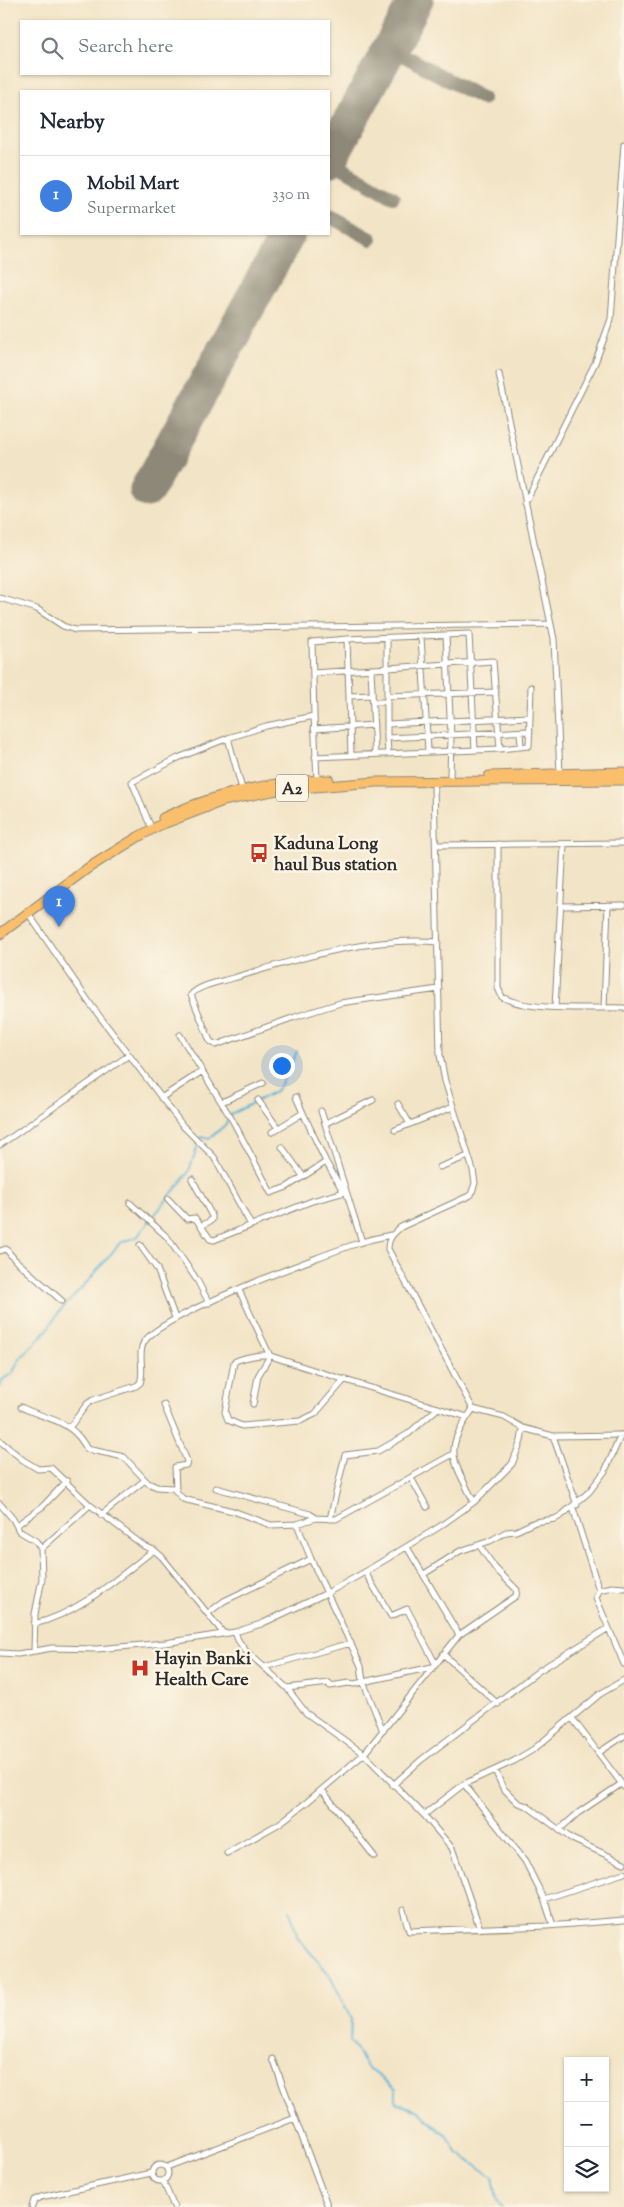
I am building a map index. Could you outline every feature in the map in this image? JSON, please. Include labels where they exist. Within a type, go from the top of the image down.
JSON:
[{"type":"highway","name":"A2","points":[[0,928],[96,857],[150,825],[188,807],[242,790],[285,782],[317,780],[624,772]]},
{"type":"highway","name":"A2","points":[[0,934],[88,868],[138,837],[160,826],[223,801],[258,793],[301,787],[376,782],[624,780]]},
{"type":"street","points":[[525,503],[595,363],[612,319],[624,144]]},
{"type":"street","points":[[499,374],[554,639],[560,774]]},
{"type":"street","points":[[0,598],[37,609],[63,626],[75,630],[551,624]]},
{"type":"street","points":[[317,780],[312,642],[469,634],[476,750]]},
{"type":"street","points":[[446,635],[451,736],[450,777]]},
{"type":"street","points":[[421,637],[428,751]]},
{"type":"street","points":[[387,638],[388,753]]},
{"type":"street","points":[[347,639],[352,755]]},
{"type":"street","points":[[313,673],[494,661],[500,749]]},
{"type":"street","points":[[371,670],[375,753]]},
{"type":"street","points":[[315,757],[521,747],[530,744],[530,686]]},
{"type":"street","points":[[373,702],[425,695],[496,692]]},
{"type":"street","points":[[349,696],[372,695]]},
{"type":"street","points":[[150,825],[132,782],[178,758],[228,738],[266,726],[314,716]]},
{"type":"street","points":[[387,724],[530,717]]},
{"type":"street","points":[[314,729],[374,725]]},
{"type":"street","points":[[387,738],[530,731]]},
{"type":"street","points":[[520,732],[521,747]]},
{"type":"street","points":[[228,738],[242,790]]},
{"type":"street","points":[[424,1574],[460,1551],[535,1522],[556,1519],[575,1506],[589,1492],[604,1471],[622,1435],[553,1436],[523,1428],[504,1417],[473,1409],[388,1249],[388,1241],[391,1235],[401,1227],[471,1195],[475,1183],[445,1081],[440,1055],[434,783]]},
{"type":"street","points":[[436,845],[624,843]]},
{"type":"street","points":[[498,844],[498,988],[502,997],[518,1003],[555,1007],[624,1008]]},
{"type":"street","points":[[555,1007],[564,844]]},
{"type":"street","points":[[604,1008],[608,905]]},
{"type":"street","points":[[561,906],[624,905]]},
{"type":"street","points":[[28,913],[91,1006],[161,1098],[220,1166],[251,1225]]},
{"type":"street","points":[[438,942],[418,940],[347,948],[215,984],[194,991],[191,995],[210,1041],[216,1045],[340,1003],[439,988]]},
{"type":"street","points":[[180,1035],[201,1072],[231,1117],[271,1193],[287,1187],[326,1162]]},
{"type":"street","points":[[0,1145],[129,1055]]},
{"type":"street","points":[[161,1098],[201,1072]]},
{"type":"street","points":[[222,1102],[263,1082]]},
{"type":"street","points":[[296,1097],[326,1162],[344,1192]]},
{"type":"street","points":[[258,1100],[278,1128]]},
{"type":"street","points":[[326,1124],[373,1100]]},
{"type":"street","points":[[398,1104],[410,1124]]},
{"type":"street","points":[[396,1130],[453,1107]]},
{"type":"street","points":[[321,1111],[340,1166],[344,1192],[362,1242]]},
{"type":"street","points":[[272,1132],[303,1114]]},
{"type":"street","points":[[282,1147],[303,1176]]},
{"type":"street","points":[[440,1167],[468,1156]]},
{"type":"street","points":[[192,1180],[213,1219],[201,1226]]},
{"type":"street","points":[[168,1199],[187,1219],[195,1218],[210,1239],[214,1240],[312,1201],[344,1192]]},
{"type":"street","points":[[130,1203],[167,1238],[183,1259],[210,1303]]},
{"type":"street","points":[[69,1428],[87,1404],[93,1400],[140,1383],[141,1347],[145,1340],[159,1327],[239,1290],[362,1242],[391,1235]]},
{"type":"street","points":[[140,1245],[157,1269],[175,1318]]},
{"type":"street","points":[[0,1251],[6,1249],[15,1260],[62,1301]]},
{"type":"street","points":[[239,1290],[270,1356]]},
{"type":"street","points":[[345,1380],[315,1414],[300,1421],[242,1426],[228,1420],[225,1412],[234,1362],[270,1356],[467,1418]]},
{"type":"street","points":[[253,1404],[258,1376],[270,1356]]},
{"type":"street","points":[[164,1405],[187,1461],[186,1465],[176,1467],[176,1491],[179,1497],[233,1511],[271,1525],[297,1524],[316,1518],[330,1519],[345,1515],[377,1495],[453,1454]]},
{"type":"street","points":[[21,1407],[53,1419],[69,1428],[88,1449],[124,1457],[153,1486],[169,1487],[176,1491]]},
{"type":"street","points":[[330,1519],[345,1455],[378,1451],[408,1434],[438,1408]]},
{"type":"street","points":[[473,1409],[460,1427],[453,1447],[453,1454],[462,1479],[474,1502]]},
{"type":"street","points":[[0,1653],[18,1654],[52,1648],[97,1649],[134,1647],[224,1634],[261,1624],[327,1593],[365,1572],[439,1528],[474,1502],[512,1464],[521,1442],[523,1428]]},
{"type":"street","points":[[553,1436],[598,1590],[596,1598],[608,1629],[622,1654],[624,1664]]},
{"type":"street","points":[[0,1440],[23,1460],[38,1469],[51,1468],[101,1515],[128,1532],[144,1546],[154,1550],[175,1571],[224,1634]]},
{"type":"street","points":[[411,1478],[427,1507]]},
{"type":"street","points":[[101,1515],[145,1480]]},
{"type":"street","points":[[16,1525],[43,1506],[67,1482]]},
{"type":"street","points":[[216,1488],[310,1514],[316,1518]]},
{"type":"street","points":[[0,1504],[19,1531],[36,1541],[41,1549],[42,1579],[34,1624],[34,1651]]},
{"type":"street","points":[[41,1549],[90,1506]]},
{"type":"street","points":[[297,1524],[311,1559],[361,1666],[363,1681],[383,1731]]},
{"type":"street","points":[[227,1852],[280,1822],[322,1790],[364,1754],[459,1634],[518,1593],[494,1568],[479,1545]]},
{"type":"street","points":[[407,1547],[459,1634]]},
{"type":"street","points":[[34,1624],[53,1619],[74,1609],[154,1550]]},
{"type":"street","points":[[208,1613],[224,1602],[311,1559]]},
{"type":"street","points":[[365,1572],[391,1616],[407,1609],[434,1665]]},
{"type":"street","points":[[598,1590],[612,1587],[624,1588]]},
{"type":"street","points":[[393,1785],[421,1760],[498,1704],[540,1670],[608,1629]]},
{"type":"street","points":[[235,1632],[245,1650],[287,1688],[306,1713],[364,1754],[424,1815],[452,1848],[480,1929]]},
{"type":"street","points":[[264,1667],[351,1643]]},
{"type":"street","points":[[443,1654],[498,1704]]},
{"type":"street","points":[[287,1688],[329,1683],[330,1686],[354,1684],[434,1665]]},
{"type":"street","points":[[424,1815],[464,1784],[534,1749],[600,1694],[624,1680]]},
{"type":"street","points":[[559,1830],[578,1813],[622,1786],[572,1718]]},
{"type":"street","points":[[598,1753],[624,1736]]},
{"type":"street","points":[[495,1770],[503,1788],[518,1803],[527,1806],[559,1830],[624,1864]]},
{"type":"street","points":[[464,1784],[525,1861],[544,1899],[553,1925]]},
{"type":"street","points":[[322,1790],[374,1856]]},
{"type":"street","points":[[544,1899],[624,1873]]},
{"type":"street","points":[[403,1910],[409,1931],[480,1929],[624,1920]]},
{"type":"street","points":[[273,2059],[328,2207]]},
{"type":"street","points":[[167,2168],[295,2118]]},
{"type":"street","points":[[157,2165],[167,2168],[169,2172],[167,2178],[163,2181],[153,2178],[153,2168],[157,2165]]},
{"type":"street","points":[[32,2207],[34,2200],[41,2197],[152,2173]]},
{"type":"street","points":[[163,2181],[174,2207]]},
{"type":"waterway","points":[[0,1387],[3,1379],[12,1374],[19,1360],[47,1330],[59,1312],[120,1243],[137,1237],[188,1173],[201,1137],[209,1139],[225,1125],[231,1114],[276,1091],[286,1076],[297,1051]]},
{"type":"waterway","points":[[290,1911],[298,1938],[329,1974],[351,2019],[350,2041],[368,2068],[396,2089],[396,2103],[419,2111],[439,2130],[447,2134],[456,2152],[493,2177],[497,2200],[502,2207]]},
{"type":"taxiway","points":[[390,48],[483,99]]},
{"type":"taxiway","points":[[330,161],[393,197]]},
{"type":"taxiway","points":[[330,217],[371,239]]},
{"type":"runway","points":[[330,158],[416,0]]},
{"type":"runway","points":[[147,490],[287,235]]},
{"type":"place","name":"Kaduna Long haul Bus station","points":[[259,853]]},
{"type":"place","name":"Mobil Mart","points":[[59,927]]},
{"type":"place","name":"Hayin Banki Health Care","points":[[140,1668]]}]
